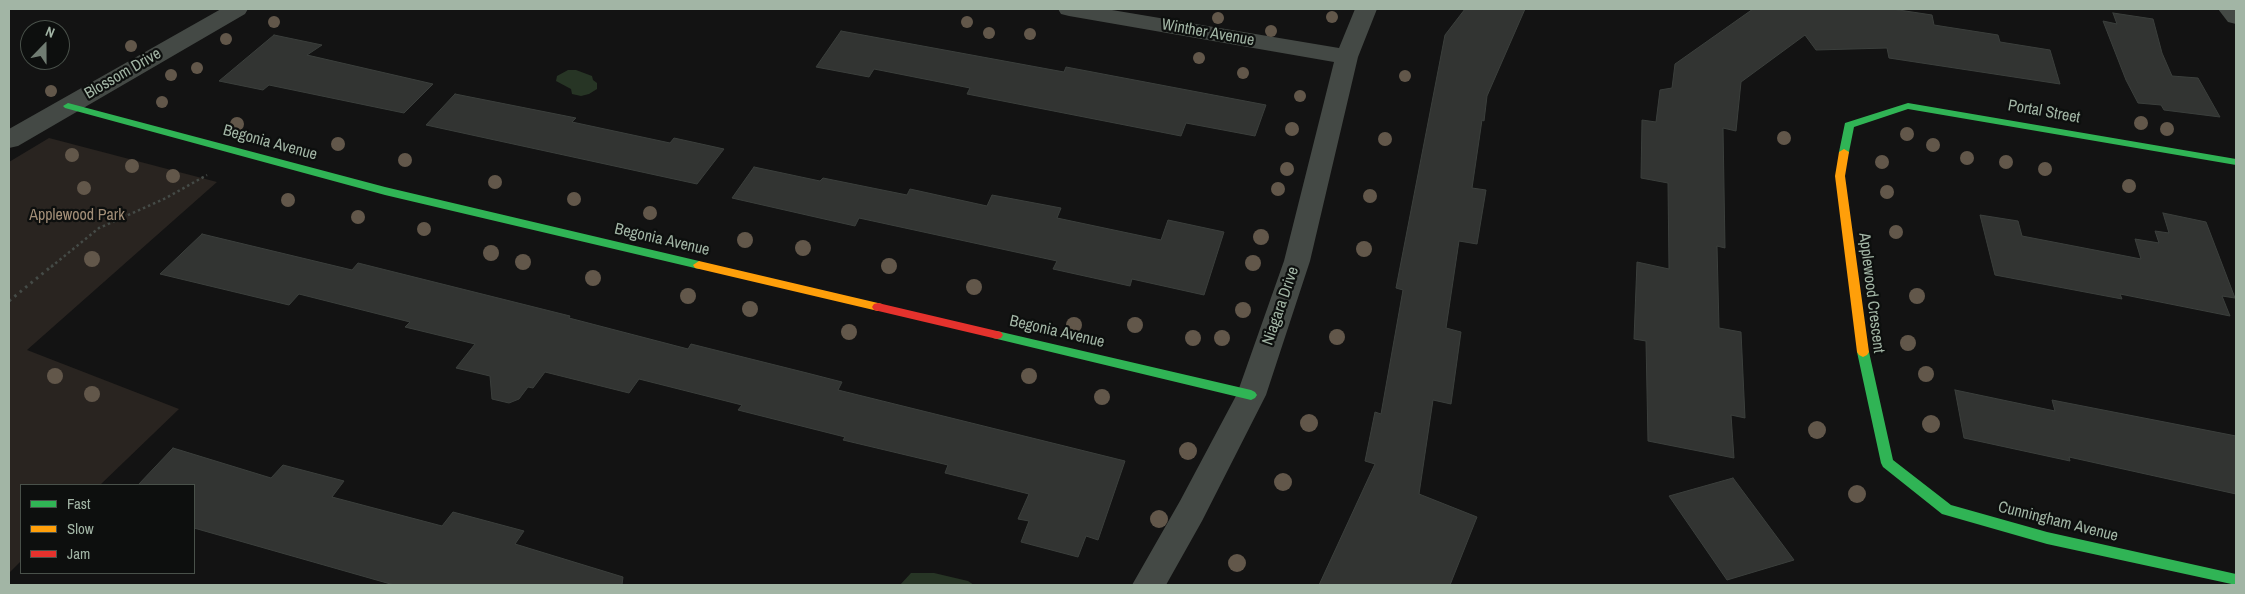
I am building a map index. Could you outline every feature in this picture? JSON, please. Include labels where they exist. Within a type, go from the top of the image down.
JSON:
[{"type":"street","name":"Blossom Drive","points":[[9,140],[237,9]]},
{"type":"street","name":"Winther Avenue","points":[[1069,9],[1348,57]]},
{"type":"street","name":"Niagara Drive","points":[[1148,585],[1192,511],[1251,395],[1297,261],[1348,57],[1366,9]]},
{"type":"street","points":[[2229,9],[2236,17]]},
{"type":"street","name":"Begonia Avenue","points":[[68,106],[385,191],[1251,395]]},
{"type":"street","name":"Portal Street","points":[[1848,125],[1908,106],[2236,162]]},
{"type":"street","name":"Applewood Crescent","points":[[1848,125],[1840,176],[1865,368],[1887,464]]},
{"type":"street","name":"Cunningham Avenue","points":[[1887,464],[1947,510],[2047,538],[2236,580]]},
{"type":"path","points":[[9,301],[99,228],[166,198],[217,170],[240,152]]},
{"type":"green space","name":"Applewood Park","points":[[49,138],[217,182],[27,350],[179,409],[101,484],[20,484],[20,562],[9,573],[9,162]]},
{"type":"shaded area","points":[[568,70],[576,70],[592,76],[593,80],[597,83],[597,89],[581,96],[572,94],[571,89],[556,81],[557,76]]},
{"type":"shaded area","points":[[911,573],[934,573],[968,581],[974,585],[900,585]]},
{"type":"building","points":[[1465,9],[1525,9],[1487,96],[1472,188],[1486,190],[1477,244],[1459,241],[1446,328],[1461,332],[1451,404],[1433,400],[1419,494],[1477,517],[1450,585],[1319,585],[1375,464],[1365,461],[1375,412],[1381,414],[1403,290],[1396,288],[1445,35]]},
{"type":"building","points":[[1753,9],[1892,9],[1932,15],[1934,25],[1998,35],[2000,42],[2050,50],[2060,84],[1889,58],[1887,48],[1816,50],[1805,35],[1741,82],[1736,131],[1723,128],[1725,248],[1717,246],[1719,328],[1741,332],[1745,418],[1731,415],[1734,458],[1648,441],[1646,341],[1634,339],[1637,262],[1669,269],[1668,183],[1641,178],[1642,120],[1656,122],[1660,90],[1672,88],[1675,64]]},
{"type":"building","points":[[2113,13],[2153,19],[2162,53],[2172,76],[2198,78],[2220,117],[2164,110],[2161,105],[2138,103],[2126,80],[2103,21],[2117,24]]},
{"type":"building","points":[[841,31],[1064,72],[1066,67],[1266,105],[1255,136],[1186,123],[1181,136],[967,94],[970,88],[874,69],[869,77],[816,67]]},
{"type":"building","points":[[274,35],[322,45],[307,55],[433,84],[404,113],[269,85],[263,90],[219,81]]},
{"type":"building","points":[[455,94],[576,118],[572,122],[670,143],[674,138],[724,149],[697,184],[426,125]]},
{"type":"building","points":[[754,167],[820,181],[823,178],[907,195],[910,189],[987,206],[992,195],[1061,208],[1057,218],[1161,240],[1168,220],[1224,232],[1204,295],[1132,279],[1130,286],[1053,269],[1057,261],[859,218],[855,226],[732,198]]},
{"type":"building","points":[[2163,213],[2206,222],[2235,298],[2222,296],[2230,316],[2120,294],[2122,299],[1995,275],[1980,215],[2018,221],[2022,236],[2141,259],[2135,239],[2159,243],[2155,231],[2169,233]]},
{"type":"building","points":[[202,234],[352,270],[358,263],[570,316],[569,318],[688,349],[691,344],[842,382],[838,390],[1125,461],[1098,540],[1086,536],[1078,557],[1021,542],[1029,521],[1018,519],[1029,494],[945,473],[948,465],[843,440],[845,437],[738,410],[742,405],[639,379],[629,393],[545,372],[533,388],[528,387],[519,399],[509,403],[492,399],[490,376],[456,368],[475,344],[405,327],[410,322],[299,294],[289,305],[160,274]]},
{"type":"building","points":[[1955,390],[2055,411],[2052,400],[2236,436],[2236,494],[2069,457],[2070,461],[1964,438]]},
{"type":"building","points":[[173,448],[271,478],[283,465],[344,481],[332,497],[442,526],[453,512],[524,531],[515,544],[623,577],[622,585],[394,585],[195,528],[195,484],[139,484]]},
{"type":"building","points":[[1733,478],[1794,560],[1727,580],[1669,496]]},
{"type":"traffic: fast","points":[[68,106],[385,191],[699,265]]},
{"type":"traffic: fast","points":[[1844,152],[1849,125],[1908,106],[2236,162]]},
{"type":"traffic: fast","points":[[997,335],[1251,395]]},
{"type":"traffic: fast","points":[[1863,352],[1887,463],[1947,510],[2047,538],[2236,580]]},
{"type":"traffic: slow","points":[[1844,152],[1840,176],[1863,352]]},
{"type":"traffic: slow","points":[[699,265],[878,307]]},
{"type":"traffic: jam","points":[[878,307],[997,335]]}]
